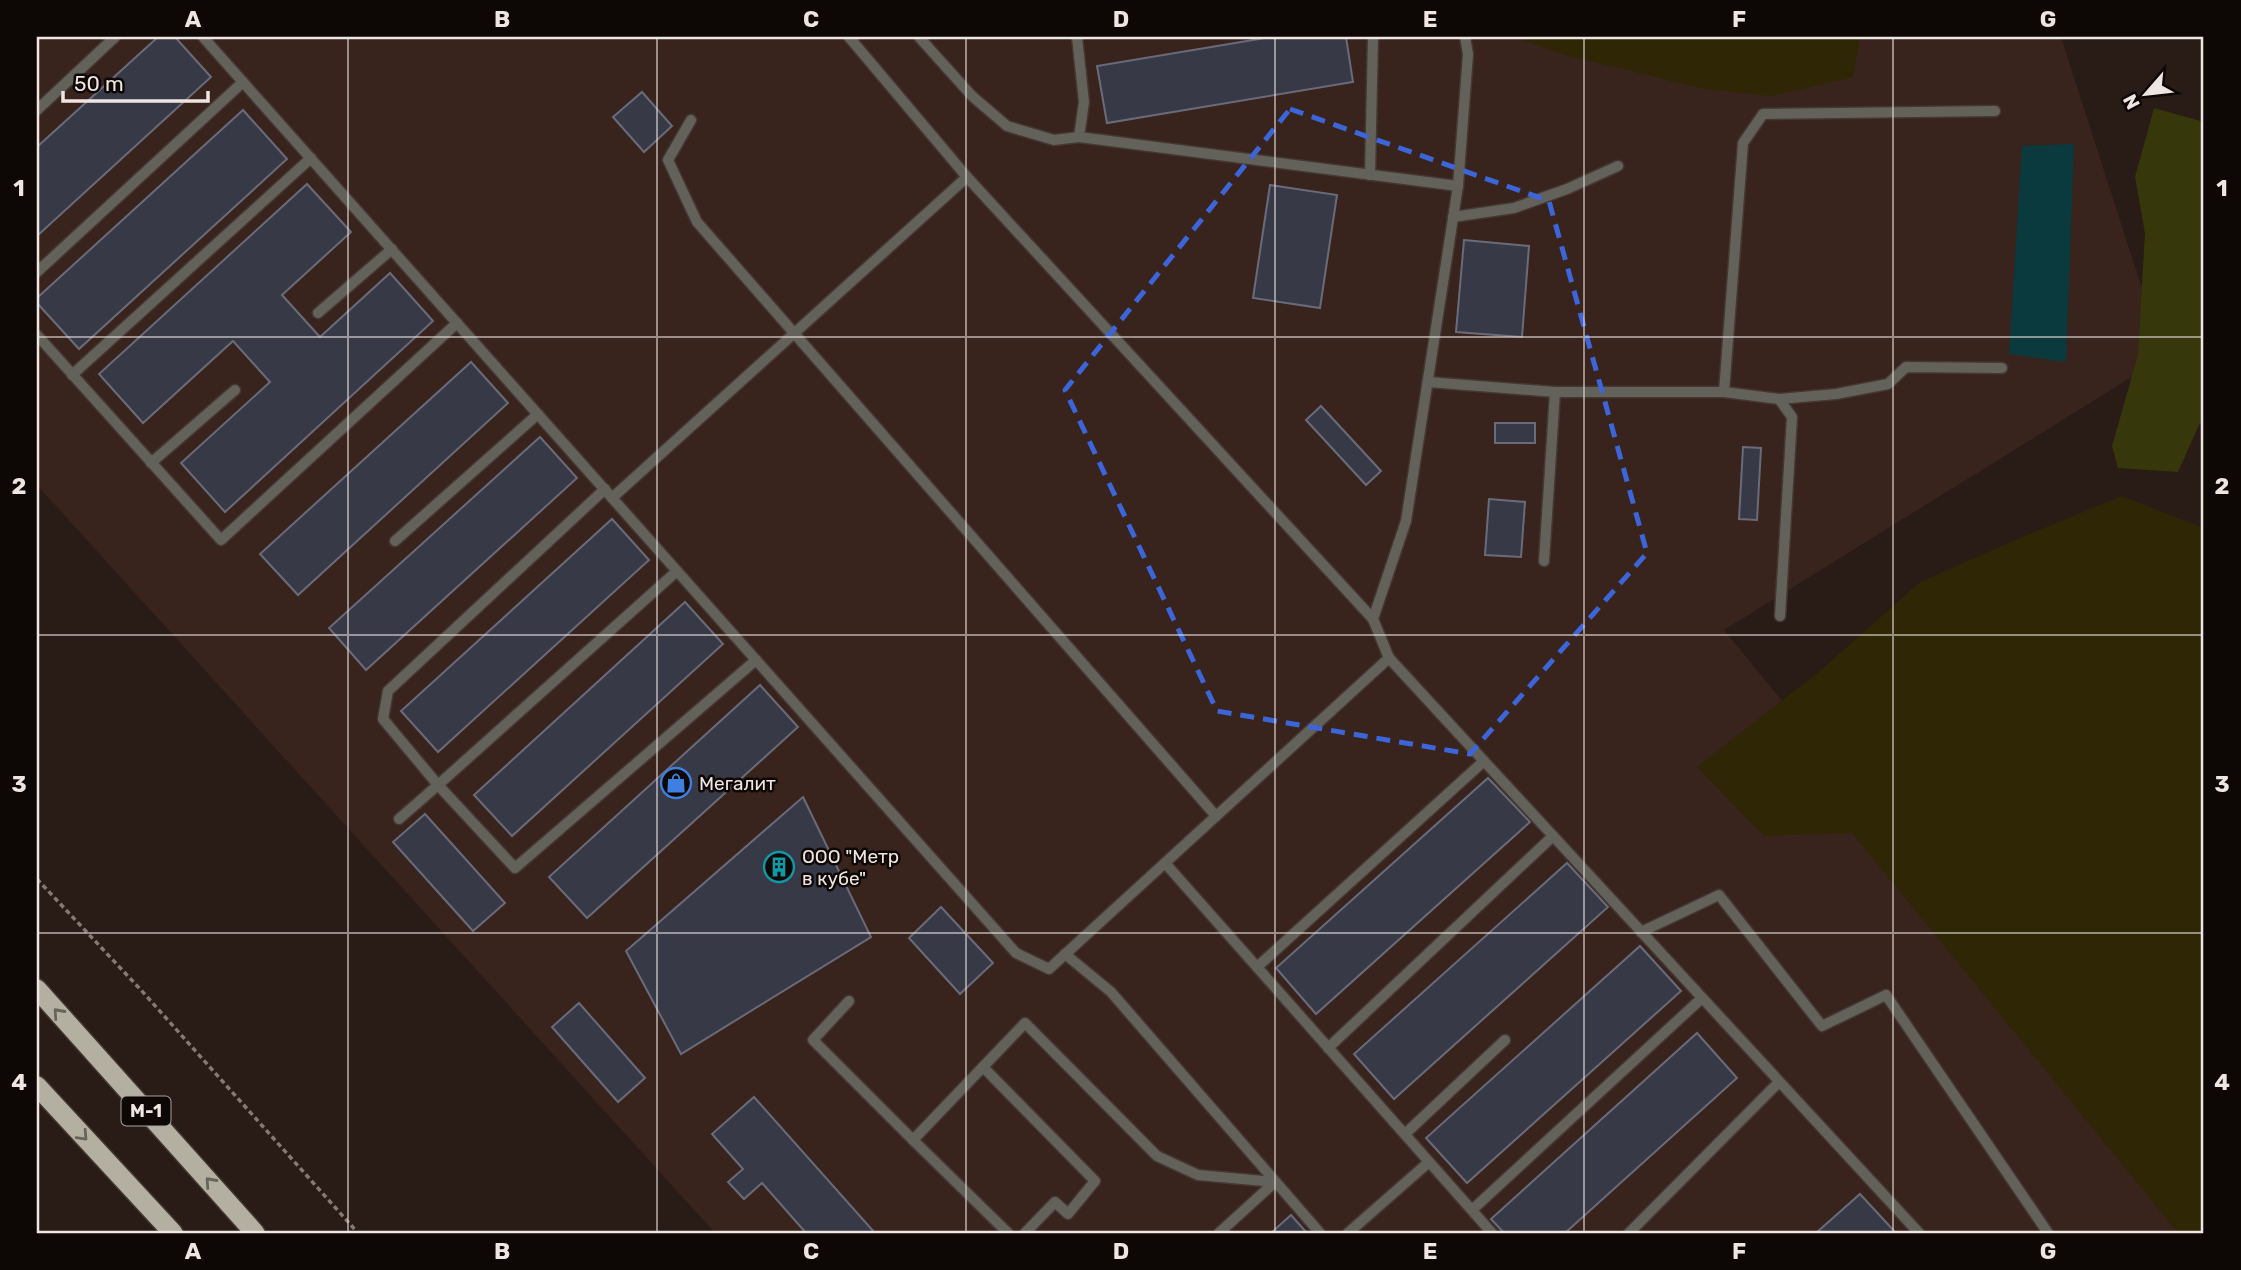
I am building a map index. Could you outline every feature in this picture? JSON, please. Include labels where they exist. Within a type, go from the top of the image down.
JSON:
[{"type":"highway","name":"М-1","points":[[37,989],[255,1233]]},
{"type":"highway","points":[[37,1086],[173,1233]]},
{"type":"lane","points":[[37,110],[115,37]]},
{"type":"lane","points":[[203,37],[1016,953],[1049,969],[1389,658]]},
{"type":"lane","points":[[849,37],[967,177],[1373,619],[1389,658],[1919,1233]]},
{"type":"lane","points":[[919,37],[972,96],[1007,126],[1054,141],[1079,137],[1458,186]]},
{"type":"lane","points":[[1077,37],[1084,102],[1079,137]]},
{"type":"lane","points":[[1370,175],[1373,37]]},
{"type":"lane","points":[[1373,619],[1406,522],[1458,186],[1468,54],[1465,37]]},
{"type":"lane","points":[[37,272],[243,82]]},
{"type":"lane","points":[[1724,392],[1742,143],[1763,114],[1995,111]]},
{"type":"lane","points":[[691,120],[668,160],[697,222],[1216,816]]},
{"type":"lane","points":[[72,375],[311,158]]},
{"type":"lane","points":[[1453,217],[1514,208],[1567,189],[1618,166]]},
{"type":"lane","points":[[756,660],[514,868],[438,785],[383,719],[388,691],[967,177]]},
{"type":"lane","points":[[318,313],[392,249]]},
{"type":"lane","points":[[37,335],[220,540],[457,323]]},
{"type":"lane","points":[[1428,382],[1555,392],[1724,392],[1779,398],[1836,394],[1888,384],[1906,368],[2002,368]]},
{"type":"lane","points":[[151,463],[234,390]]},
{"type":"lane","points":[[1544,561],[1555,392]]},
{"type":"lane","points":[[1779,398],[1792,417],[1780,616]]},
{"type":"lane","points":[[395,541],[538,414]]},
{"type":"lane","points":[[399,819],[677,571]]},
{"type":"lane","points":[[1257,967],[1484,761]]},
{"type":"lane","points":[[1328,1048],[1553,836]]},
{"type":"lane","points":[[1165,863],[1492,1233]]},
{"type":"lane","points":[[1641,932],[1719,895],[1822,1026],[1886,995],[2048,1233]]},
{"type":"lane","points":[[1065,954],[1111,992],[1320,1233]]},
{"type":"lane","points":[[1472,1210],[1702,998]]},
{"type":"lane","points":[[849,1001],[813,1040],[1008,1233]]},
{"type":"lane","points":[[913,1140],[1025,1023],[1157,1156],[1198,1175],[1275,1181]]},
{"type":"lane","points":[[1405,1134],[1505,1040]]},
{"type":"lane","points":[[983,1067],[1095,1181],[1068,1213],[1055,1202],[1025,1233]]},
{"type":"lane","points":[[1629,1233],[1779,1082]]},
{"type":"lane","points":[[1348,1233],[1429,1162]]},
{"type":"lane","points":[[1219,1233],[1275,1181]]},
{"type":"lane","points":[[139,1196],[158,1233]]},
{"type":"path","points":[[37,879],[141,990],[358,1233]]},
{"type":"highlighted area","points":[[1290,109],[1549,201],[1647,553],[1470,754],[1217,711],[1065,390]]},
{"type":"shaded area","points":[[37,37],[2061,37],[2164,357],[1724,630],[2185,1191],[2204,1233],[715,1233],[37,485]]},
{"type":"shaded area","points":[[2154,108],[2204,122],[2204,419],[2178,472],[2118,468],[2112,446],[2138,355],[2145,233],[2135,177]]},
{"type":"sand","points":[[1515,37],[1860,37],[1853,77],[1771,96],[1704,89],[1562,54]]},
{"type":"sand","points":[[2122,496],[2204,528],[2204,1233],[2178,1233],[1852,833],[1764,836],[1697,767],[1821,670],[1920,582]]},
{"type":"water","points":[[2074,144],[2066,362],[2009,354],[2022,146]]},
{"type":"building","points":[[158,37],[175,37],[211,77],[37,236],[37,147]]},
{"type":"building","points":[[1271,37],[1346,37],[1353,82],[1107,123],[1097,66]]},
{"type":"building","points":[[642,92],[672,126],[644,152],[613,117]]},
{"type":"building","points":[[243,110],[287,159],[79,349],[37,303],[37,298]]},
{"type":"building","points":[[307,184],[351,232],[282,295],[320,337],[390,273],[433,321],[225,512],[181,463],[270,382],[233,341],[143,423],[99,374]]},
{"type":"building","points":[[1270,185],[1337,195],[1320,308],[1253,298]]},
{"type":"building","points":[[1464,240],[1529,246],[1522,337],[1456,332]]},
{"type":"building","points":[[471,362],[508,403],[298,595],[260,554]]},
{"type":"building","points":[[1321,406],[1381,471],[1366,485],[1306,420]]},
{"type":"building","points":[[1495,423],[1535,423],[1535,443],[1495,443]]},
{"type":"building","points":[[540,437],[577,478],[366,670],[329,628]]},
{"type":"building","points":[[1743,447],[1761,448],[1757,520],[1739,519]]},
{"type":"building","points":[[1489,499],[1525,502],[1521,557],[1485,555]]},
{"type":"building","points":[[612,519],[649,560],[438,752],[401,711]]},
{"type":"building","points":[[685,602],[723,644],[512,836],[474,795]]},
{"type":"building","points":[[760,685],[798,727],[587,918],[549,877]]},
{"type":"building","points":[[1488,778],[1530,822],[1316,1014],[1276,968]]},
{"type":"building","name":"ООО \"Метр в кубе\"","points":[[803,797],[871,937],[681,1054],[626,951]]},
{"type":"building","points":[[425,814],[505,903],[473,931],[393,842]]},
{"type":"building","points":[[1567,863],[1608,907],[1394,1099],[1354,1054]]},
{"type":"building","points":[[941,907],[993,963],[960,994],[909,938]]},
{"type":"building","points":[[1640,946],[1681,991],[1467,1183],[1426,1138]]},
{"type":"building","points":[[579,1003],[645,1078],[618,1102],[552,1027]]},
{"type":"building","points":[[1697,1033],[1737,1078],[1565,1233],[1504,1233],[1491,1219]]},
{"type":"building","points":[[754,1097],[875,1233],[806,1233],[762,1183],[744,1199],[728,1182],[743,1169],[712,1134]]},
{"type":"building","points":[[1860,1194],[1896,1233],[1816,1233]]},
{"type":"building","points":[[1291,1215],[1307,1233],[1271,1233]]},
{"type":"place","name":"Мегалит","points":[[676,783]]},
{"type":"place","name":"ООО \"Метр в кубе\"","points":[[779,867]]}]
